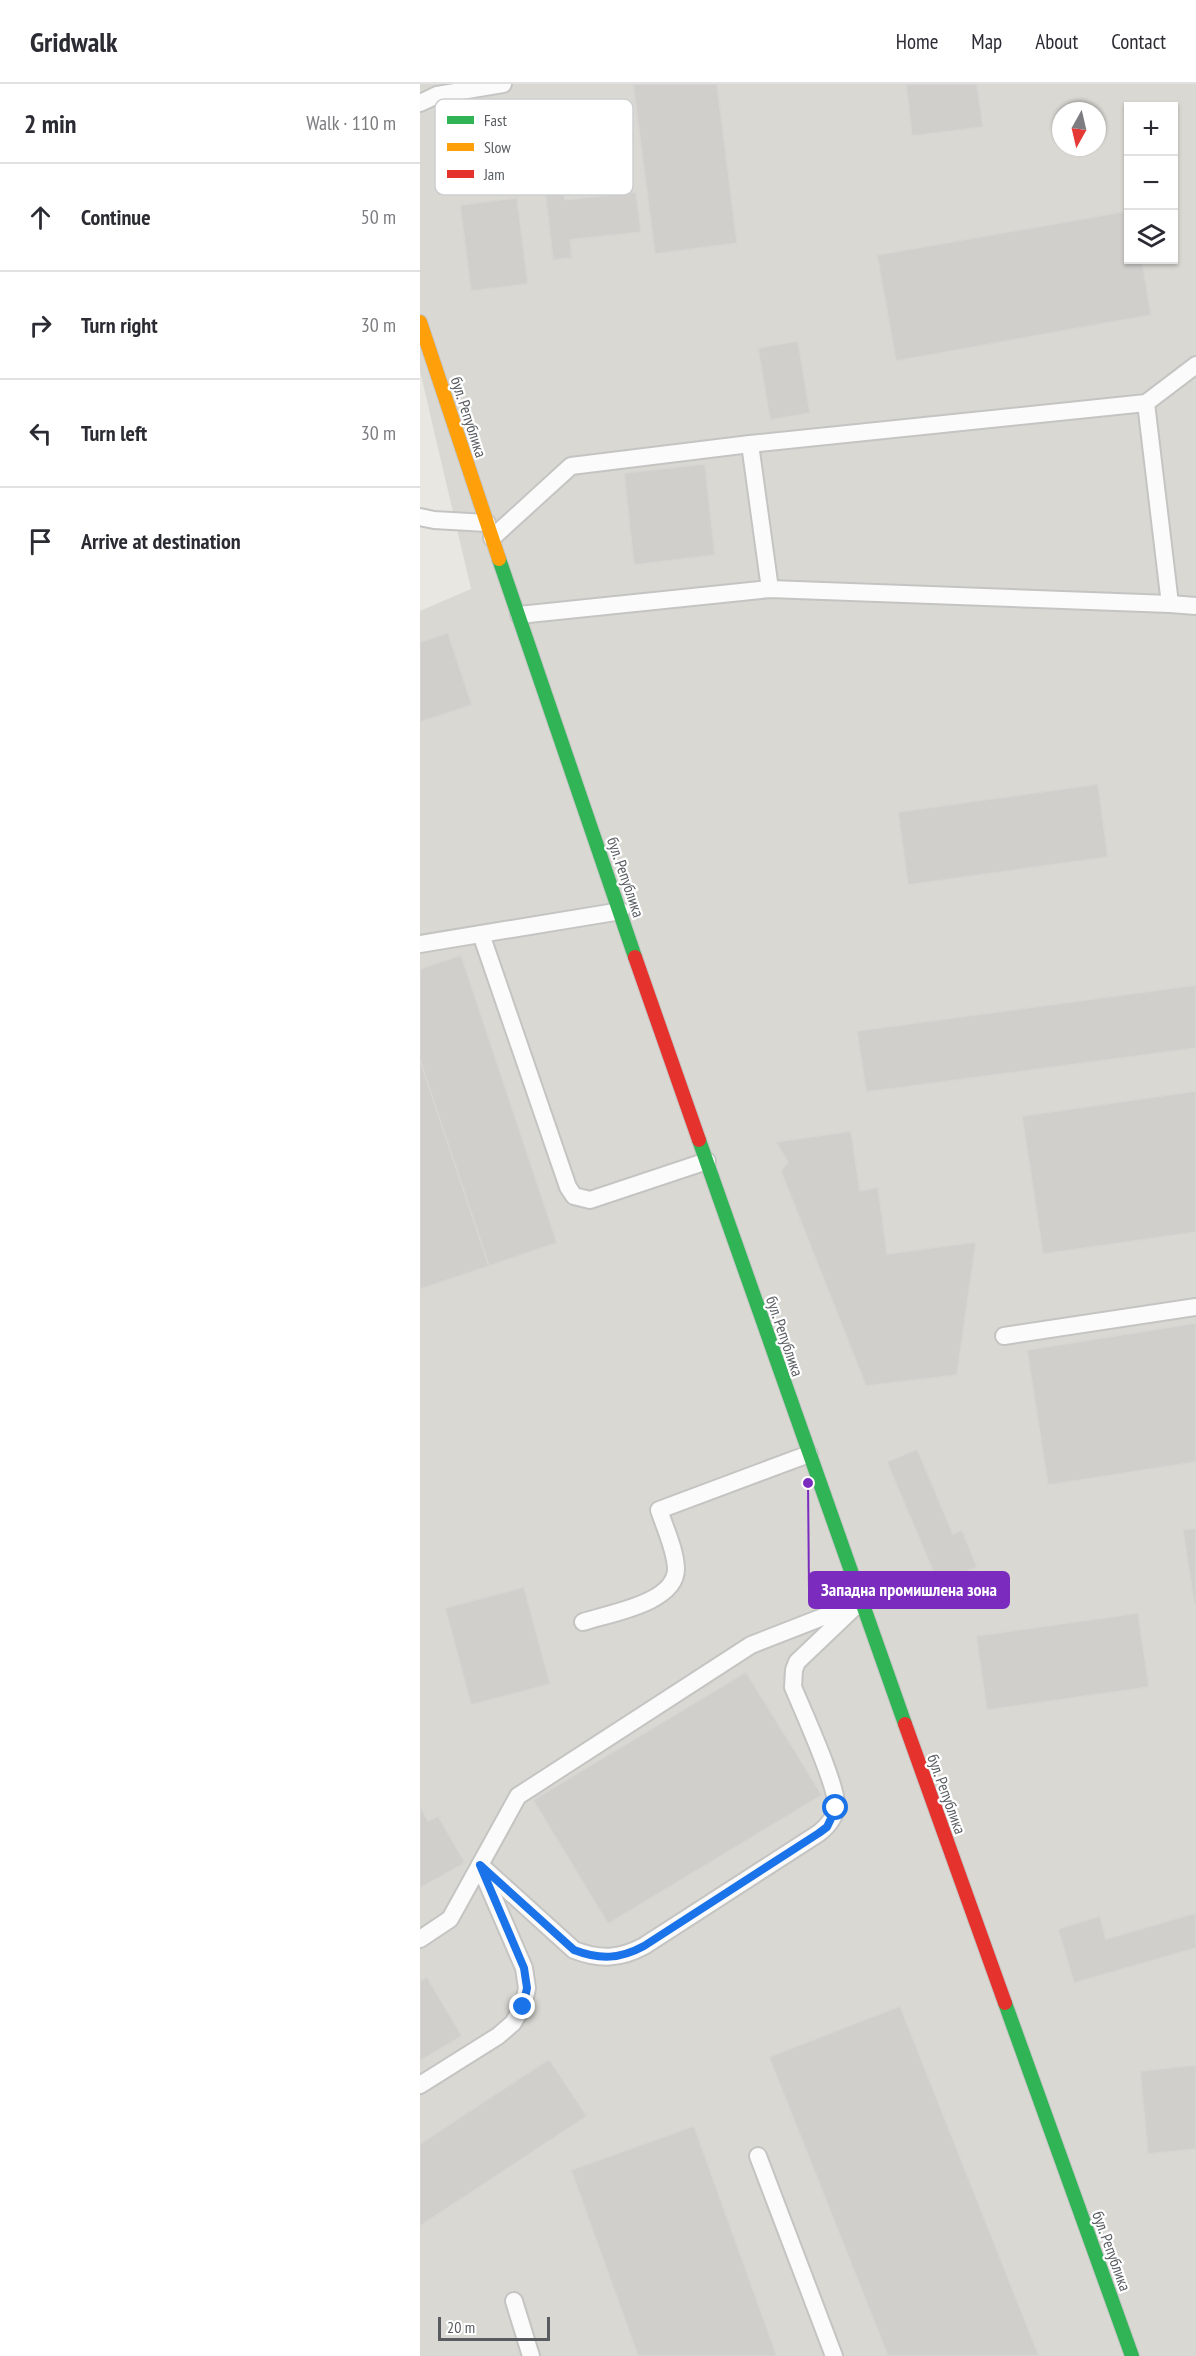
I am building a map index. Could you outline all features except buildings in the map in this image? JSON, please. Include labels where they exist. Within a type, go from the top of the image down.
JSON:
[{"type":"street","name":"бул. Република","points":[[420,322],[489,531],[860,1602],[1132,2356]]},
{"type":"lane","points":[[420,103],[437,95],[503,84]]},
{"type":"lane","points":[[420,517],[489,531],[571,466],[750,444],[1146,403],[1196,365]]},
{"type":"lane","points":[[1146,403],[1170,604]]},
{"type":"lane","points":[[750,444],[770,589]]},
{"type":"lane","points":[[519,615],[770,589],[1196,606]]},
{"type":"lane","points":[[420,945],[621,911]]},
{"type":"lane","points":[[481,934],[568,1187],[574,1196],[590,1200],[707,1161]]},
{"type":"lane","points":[[1004,1336],[1196,1307]]},
{"type":"lane","points":[[583,1622],[655,1599],[670,1587],[676,1569],[659,1510],[809,1454]]},
{"type":"lane","points":[[420,1939],[450,1919],[518,1797],[750,1645],[860,1602]]},
{"type":"lane","points":[[480,1865],[574,1950],[591,1957],[610,1958],[628,1954],[644,1946],[819,1833],[833,1818],[836,1798],[792,1688],[792,1679],[797,1662],[860,1602]]},
{"type":"lane","points":[[420,2085],[498,2036],[513,2023],[523,2007],[527,1988],[524,1968],[480,1865]]},
{"type":"lane","points":[[758,2156],[834,2356]]},
{"type":"lane","points":[[514,2301],[531,2356]]},
{"type":"shaded area","points":[[420,84],[1196,84],[1196,2356],[420,2356],[420,611],[471,589],[420,371]]},
{"type":"traffic: fast","points":[[499,559],[635,957]]},
{"type":"traffic: fast","points":[[699,1140],[905,1724]]},
{"type":"traffic: fast","points":[[1005,2003],[1132,2356]]},
{"type":"traffic: slow","points":[[420,322],[499,559]]},
{"type":"traffic: jam","points":[[635,957],[699,1140]]},
{"type":"traffic: jam","points":[[905,1724],[1005,2003]]},
{"type":"place","name":"Западна промишлена зона","points":[[808,1483]]},
{"type":"route","points":[[523,2007],[527,1988],[524,1968],[480,1865],[574,1950],[591,1957],[610,1958],[628,1954],[644,1946],[819,1833],[827,1827],[836,1808]]}]
